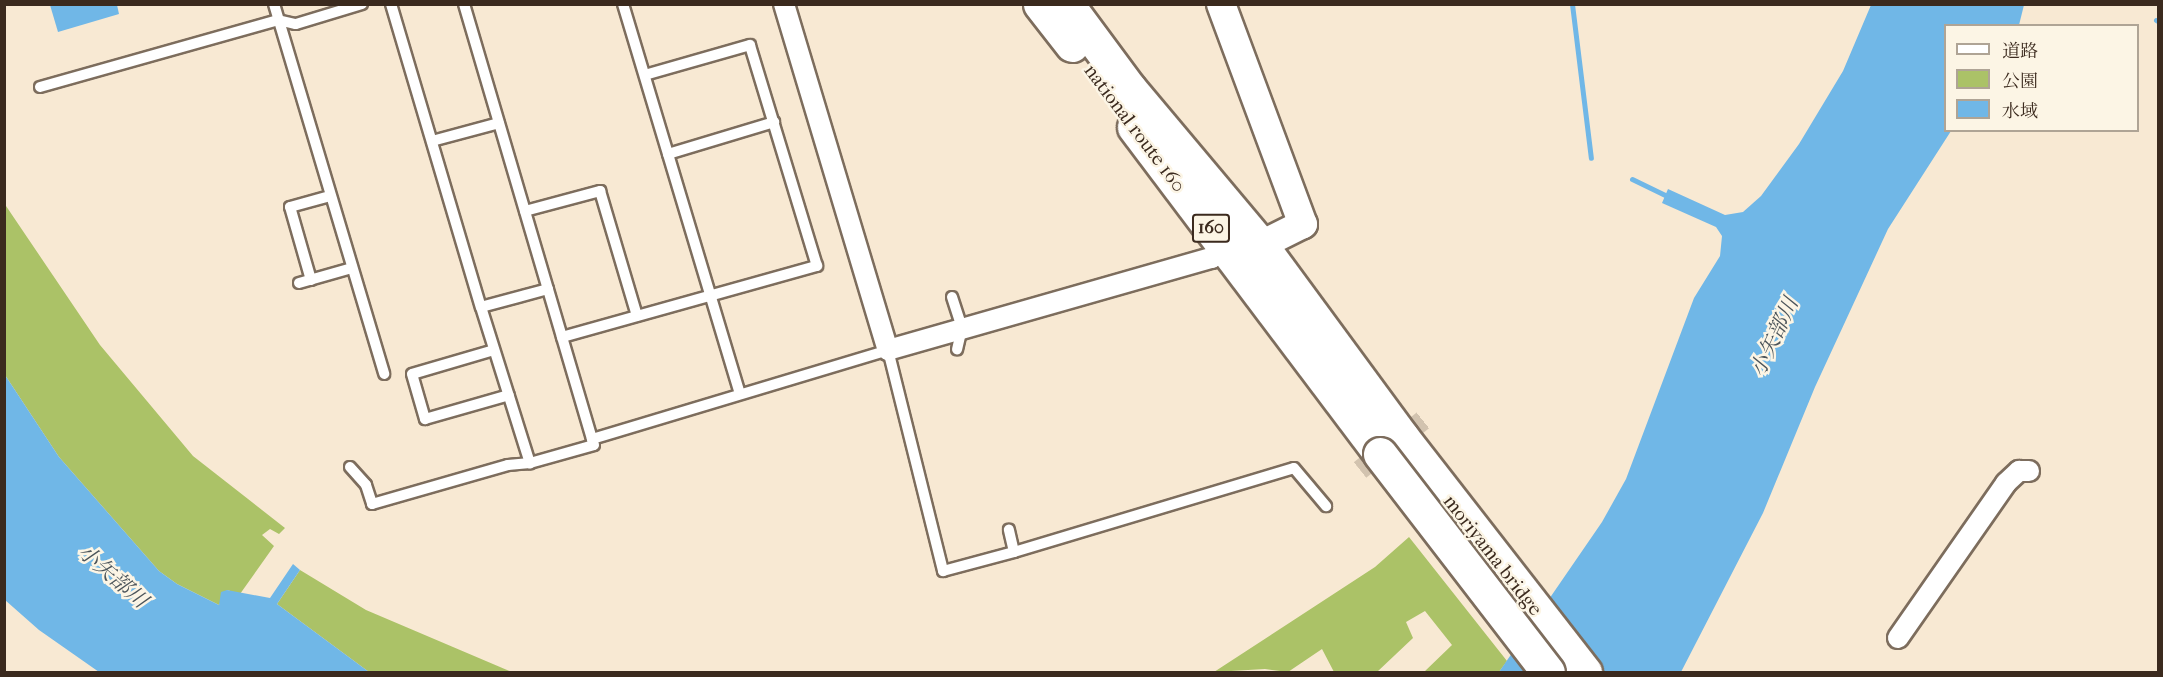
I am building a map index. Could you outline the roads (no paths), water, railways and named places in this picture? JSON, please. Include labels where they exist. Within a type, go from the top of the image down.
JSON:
[{"type":"highway","name":"national route 160","points":[[1040,4],[1224,244],[1390,446]]},
{"type":"highway","name":"national route 160","points":[[1067,4],[1130,89],[1261,245],[1390,446]]},
{"type":"highway","name":"moriyama bridge","points":[[1390,446],[1548,672]]},
{"type":"highway","name":"moriyama bridge","points":[[1390,446],[1585,672]]},
{"type":"street","points":[[784,4],[888,350],[1212,258],[1224,244]]},
{"type":"street","points":[[1221,4],[1302,224],[1261,245]]},
{"type":"street","points":[[1898,638],[2006,483],[2019,471],[2030,471]]},
{"type":"lane","points":[[274,4],[384,374]]},
{"type":"lane","points":[[40,87],[278,20],[296,24],[362,4]]},
{"type":"lane","points":[[391,4],[530,464]]},
{"type":"lane","points":[[350,467],[366,485],[372,504],[507,465],[530,464],[594,446],[464,4]]},
{"type":"lane","points":[[623,4],[740,394]]},
{"type":"lane","points":[[562,337],[817,266],[750,45],[645,75]]},
{"type":"lane","points":[[668,154],[774,122]]},
{"type":"lane","points":[[432,141],[499,123]]},
{"type":"lane","points":[[525,211],[600,191],[637,316]]},
{"type":"lane","points":[[311,280],[290,207],[330,196]]},
{"type":"lane","points":[[299,283],[352,268]]},
{"type":"lane","points":[[481,307],[548,289]]},
{"type":"lane","points":[[952,297],[962,328],[957,349]]},
{"type":"lane","points":[[495,350],[412,374],[425,419],[509,395]]},
{"type":"lane","points":[[592,439],[888,350],[943,571],[1294,468],[1326,506]]},
{"type":"lane","points":[[1009,530],[1014,552]]},
{"type":"water","points":[[50,5],[117,5],[119,14],[58,32]]},
{"type":"water","name":"小矢部川","points":[[1871,5],[2024,5],[2019,24],[1944,24],[1944,132],[1950,132],[1888,229],[1815,387],[1763,513],[1681,672],[1499,672],[1602,522],[1626,479],[1694,298],[1720,256],[1722,236],[1716,227],[1662,203],[1668,189],[1725,215],[1743,212],[1761,196],[1799,144],[1843,71]]},
{"type":"water","name":"小矢部川","points":[[5,375],[59,457],[159,571],[177,584],[219,605],[221,592],[227,590],[270,598],[293,564],[300,570],[277,604],[369,672],[99,672],[39,630],[5,600]]},
{"type":"waterway","points":[[1572,4],[1591,158]]},
{"type":"waterway","points":[[1632,179],[1671,198]]},
{"type":"tunnel","points":[[1360,470],[1427,417]]}]
